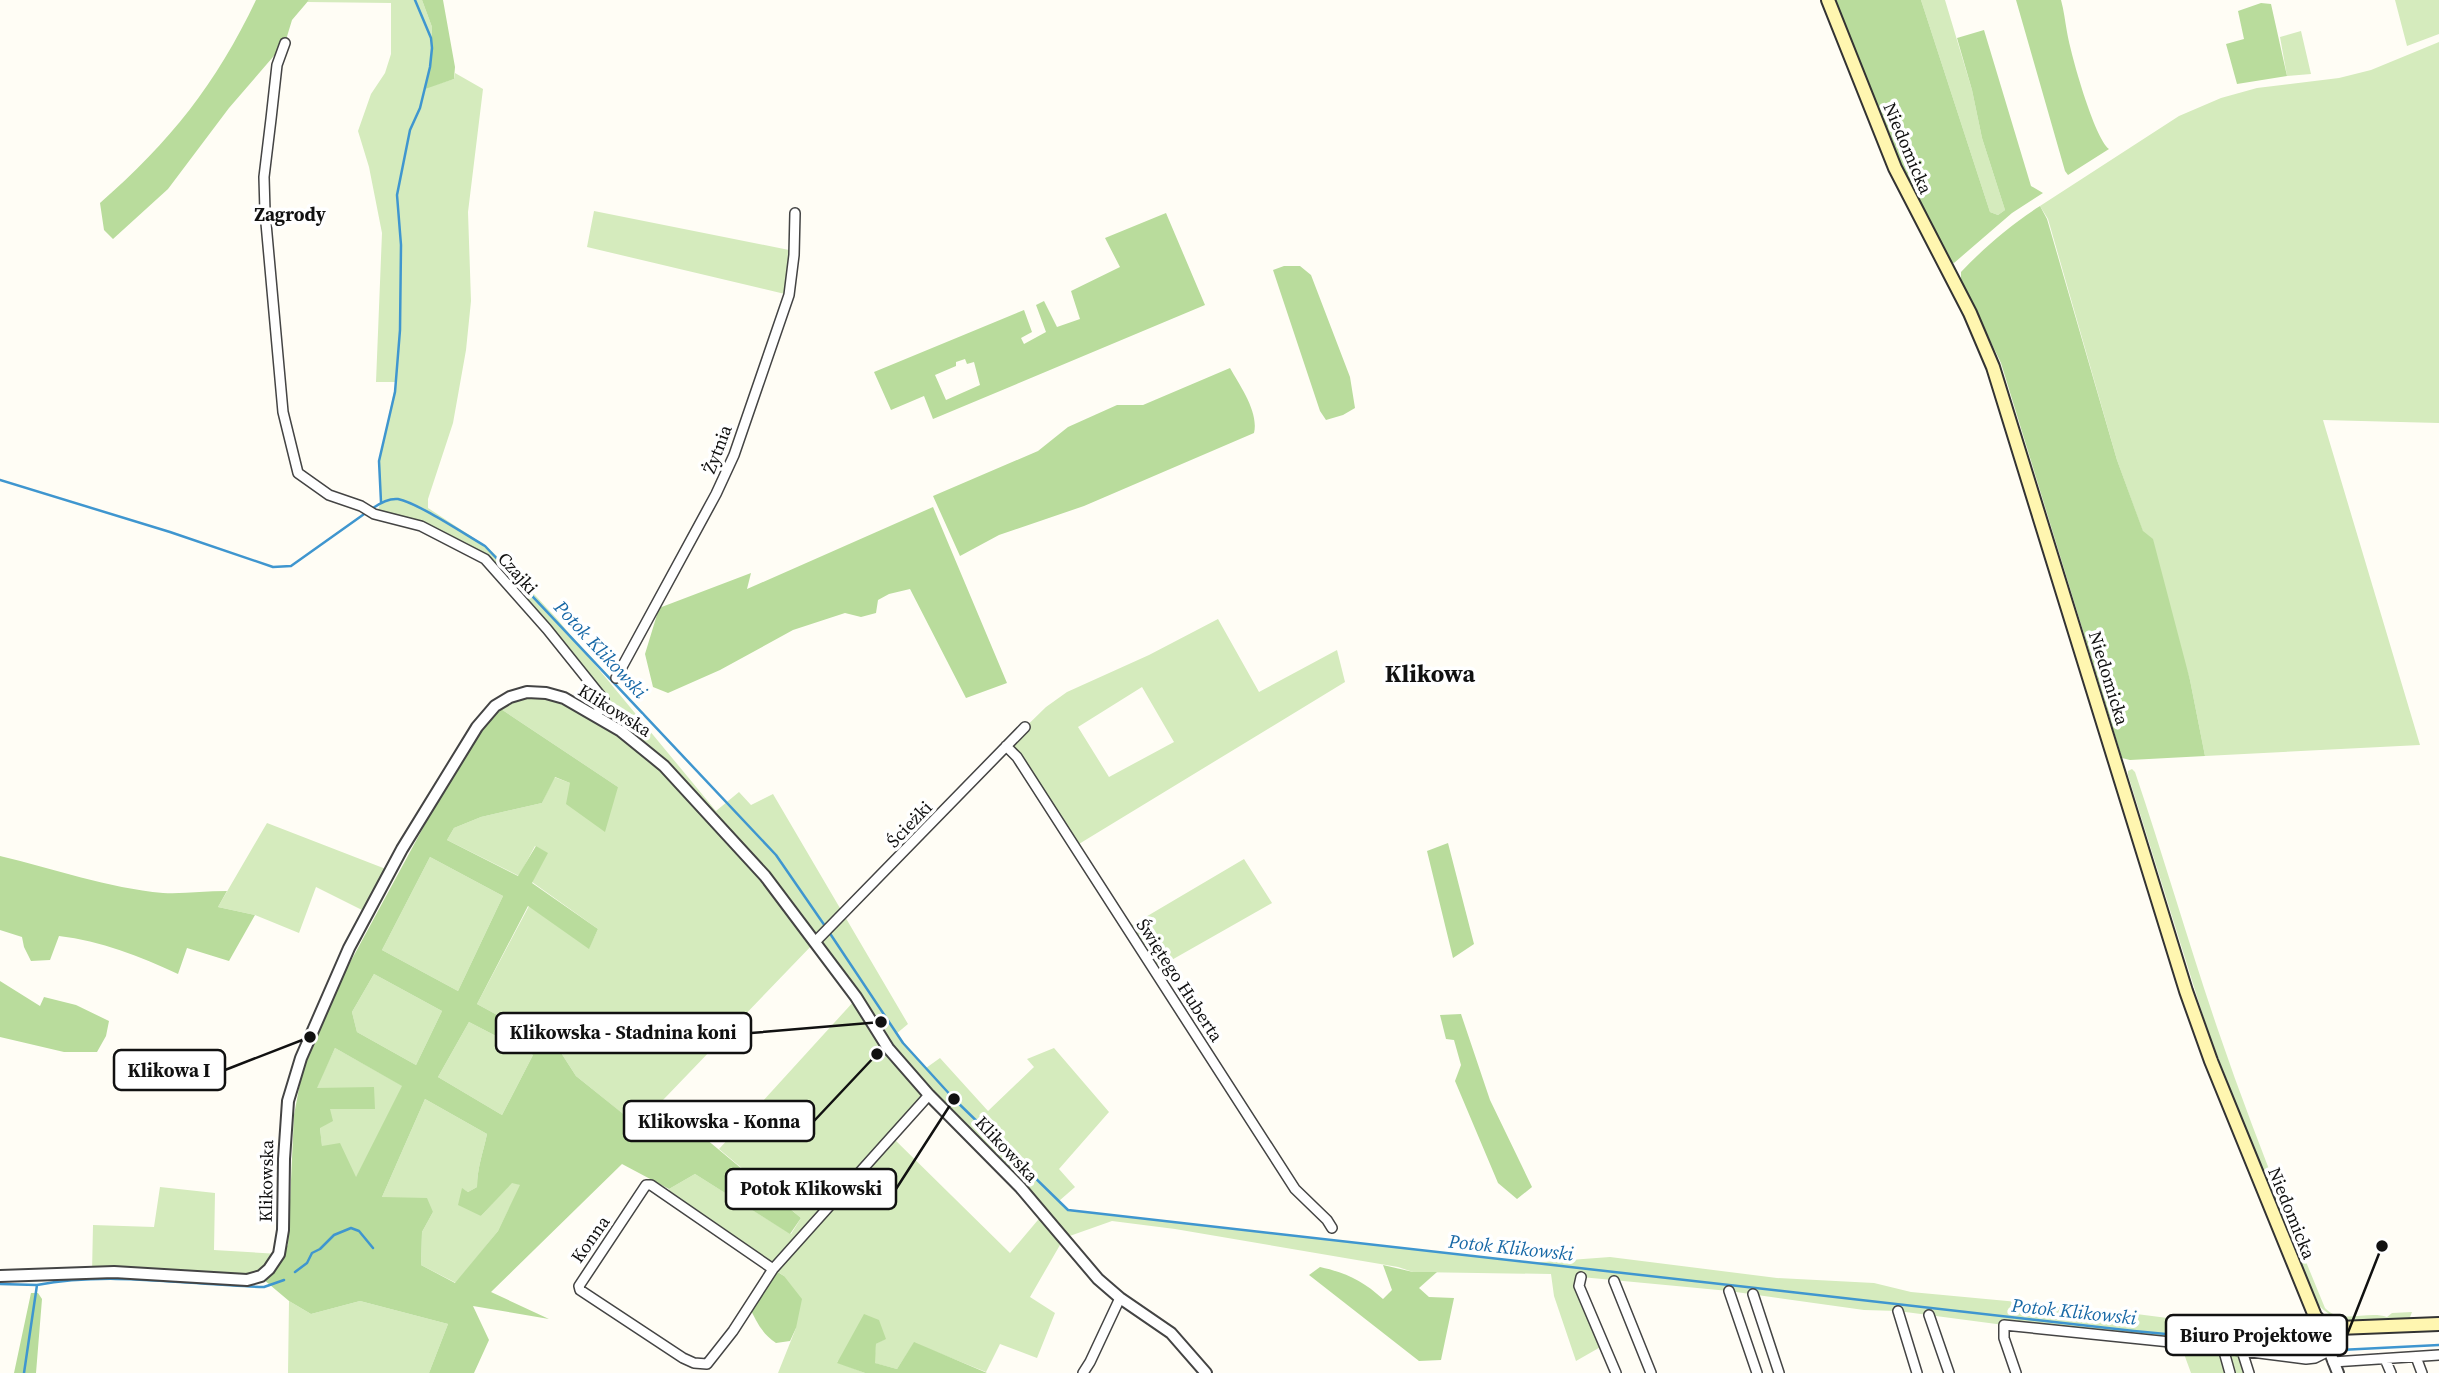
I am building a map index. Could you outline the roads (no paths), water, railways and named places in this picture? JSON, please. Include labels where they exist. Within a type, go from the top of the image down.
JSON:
[{"type":"main road","name":"Niedomicka","points":[[1828,0],[1895,168],[1970,313],[1993,367],[2186,991],[2211,1061],[2315,1316],[2323,1325]]},
{"type":"main road","points":[[2323,1325],[2348,1329],[2439,1324]]},
{"type":"street","name":"Czajki","points":[[285,43],[277,65],[264,177],[268,261],[283,412],[298,473],[329,495],[361,506],[374,514],[421,526],[485,559],[547,629],[604,700],[596,716]]},
{"type":"street","name":"Żytnia","points":[[616,678],[716,494],[734,455],[789,295],[794,255],[795,212]]},
{"type":"street","name":"Klikowska","points":[[0,1276],[114,1272],[247,1280],[261,1276],[269,1269],[279,1254],[283,1230],[285,1123],[288,1101],[300,1058],[349,948],[402,849],[477,727],[495,706],[510,697],[527,692],[546,693],[564,698],[621,731],[664,766],[819,937],[888,1048],[929,1096],[1020,1187],[1098,1279],[1171,1333],[1206,1373]]},
{"type":"street","name":"Ścieżki","points":[[819,937],[1025,727]]},
{"type":"street","name":"Świętego Huberta","points":[[1006,746],[1017,757],[1295,1189],[1332,1228]]},
{"type":"street","name":"Konna","points":[[774,1269],[651,1185],[646,1185],[579,1286],[580,1290],[683,1358],[694,1363],[707,1364],[733,1332],[774,1269],[929,1096]]},
{"type":"street","points":[[1581,1277],[1579,1286],[1616,1373]]},
{"type":"street","points":[[1614,1281],[1651,1373]]},
{"type":"street","points":[[1729,1291],[1757,1373]]},
{"type":"street","points":[[1753,1294],[1779,1373]]},
{"type":"street","points":[[1083,1373],[1120,1297]]},
{"type":"street","points":[[1898,1311],[1917,1373]]},
{"type":"street","points":[[1928,1315],[1950,1373]]},
{"type":"street","points":[[2016,1373],[2004,1338],[2004,1325],[2306,1359],[2385,1359],[2439,1355]]},
{"type":"street","name":"Niedomicka","points":[[2323,1325],[2323,1334],[2338,1373]]},
{"type":"street","points":[[2223,1348],[2230,1373]]},
{"type":"street","points":[[2242,1351],[2249,1373]]},
{"type":"street","points":[[2416,1357],[2422,1373]]},
{"type":"street","points":[[2385,1359],[2391,1373]]},
{"type":"waterway","points":[[381,502],[379,461],[395,392],[400,330],[401,245],[397,195],[410,130],[420,108],[430,67],[432,48],[431,38],[415,0]]},
{"type":"waterway","name":"Potok Klikowski","points":[[0,480],[273,567],[291,566],[367,512]]},
{"type":"waterway","name":"Potok Klikowski","points":[[373,508],[391,499],[407,502],[485,546],[776,855],[825,926]]},
{"type":"waterway","name":"Potok Klikowski","points":[[829,932],[903,1043],[954,1099],[1068,1210],[2134,1331],[2316,1348]]},
{"type":"waterway","points":[[295,1272],[334,1235],[351,1228],[359,1231],[373,1248]]},
{"type":"waterway","points":[[37,1285],[122,1279],[264,1287],[284,1280]]},
{"type":"waterway","points":[[0,1284],[37,1285],[24,1373]]},
{"type":"waterway","name":"Potok Klikowski","points":[[2340,1350],[2439,1345]]},
{"type":"place","name":"Klikowska - Stadnina koni","points":[[881,1022]]},
{"type":"place","name":"Klikowa I","points":[[310,1037]]},
{"type":"place","name":"Klikowska - Konna","points":[[877,1054]]},
{"type":"place","name":"Potok Klikowski","points":[[954,1099]]},
{"type":"place","name":"Biuro Projektowe","points":[[2382,1246]]},
{"type":"district","name":"Zagrody","points":[[290,214]]},
{"type":"district","name":"Klikowa","points":[[1430,673]]}]
